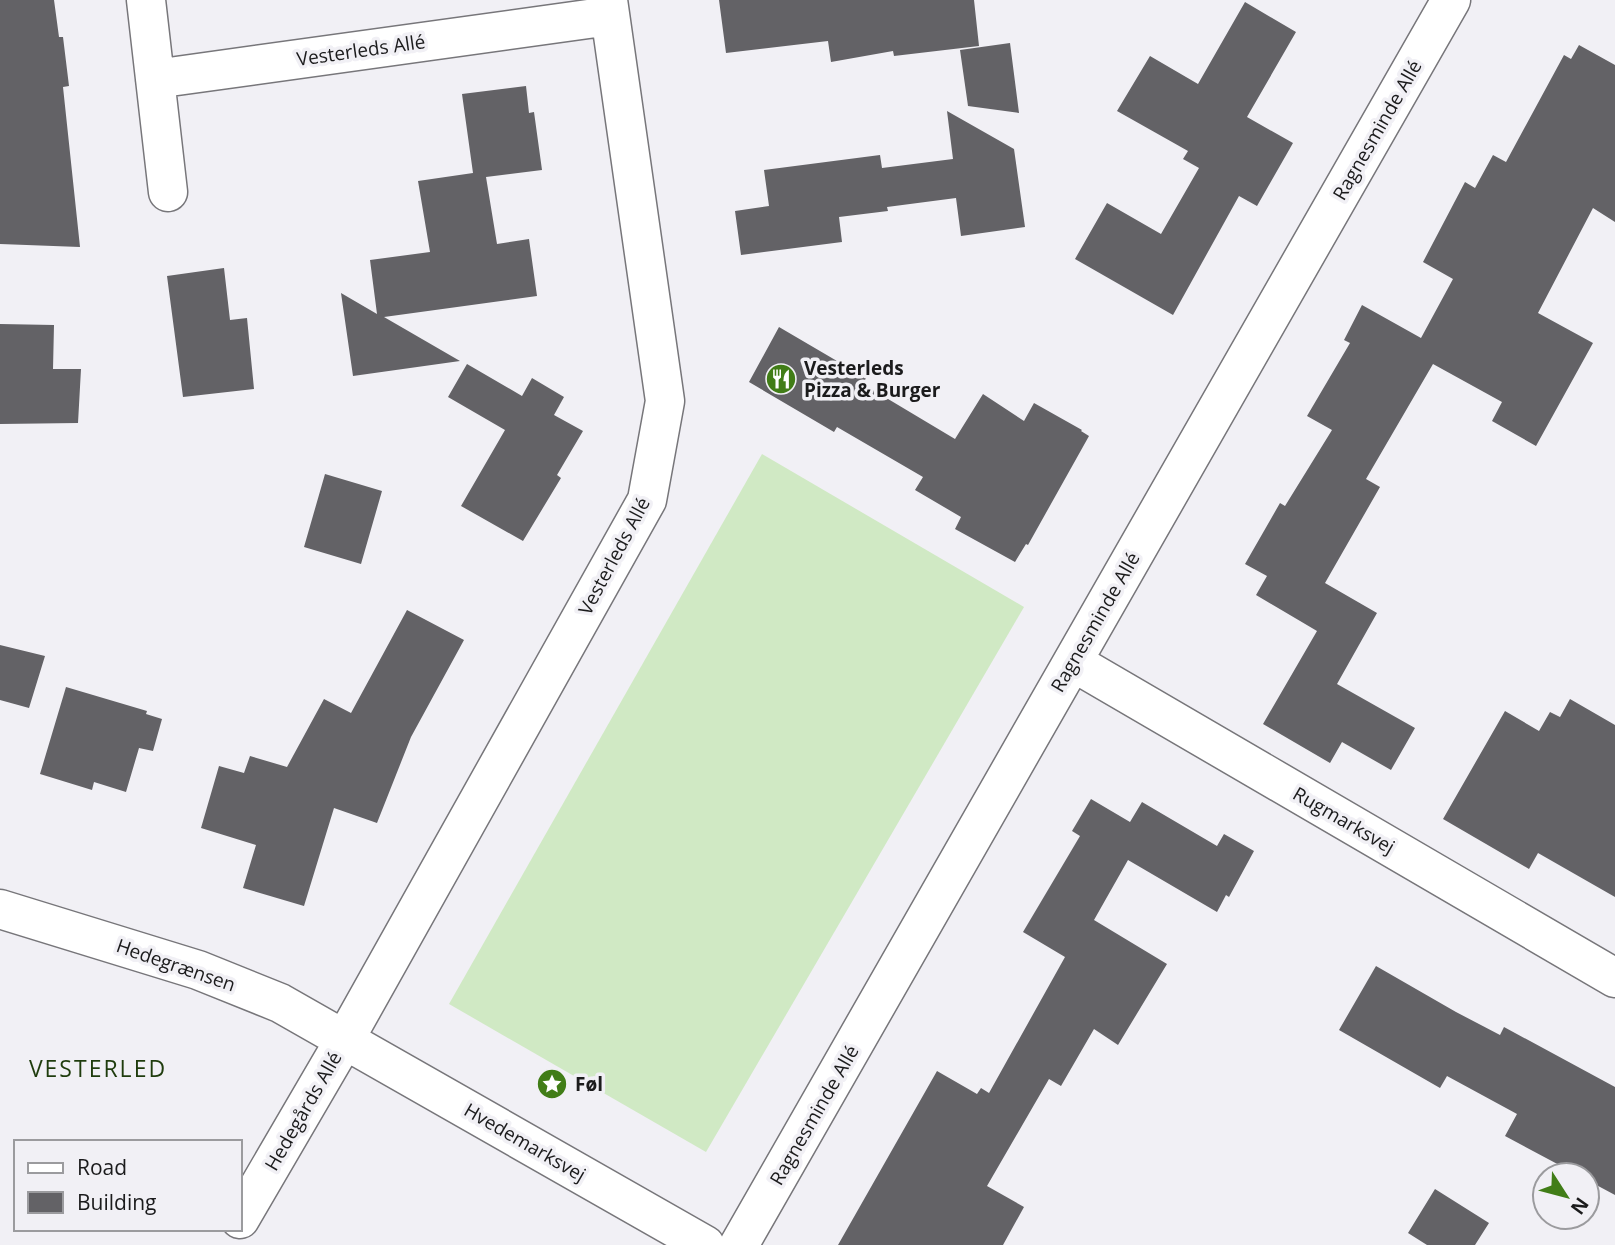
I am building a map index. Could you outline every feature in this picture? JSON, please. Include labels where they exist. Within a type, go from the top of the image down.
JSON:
[{"type":"street","points":[[146,0],[168,192]]},
{"type":"street","name":"Ragnesminde Allé","points":[[739,1245],[1451,0]]},
{"type":"street","name":"Vesterleds Allé","points":[[155,79],[609,8],[665,401],[648,500],[345,1039]]},
{"type":"street","name":"Rugmarksvej","points":[[1073,662],[1615,978]]},
{"type":"street","name":"Hedegrænsen","points":[[0,909],[198,970],[280,1003],[345,1039]]},
{"type":"street","name":"Hedegårds Allé","points":[[242,1216],[345,1039]]},
{"type":"street","name":"Hvedemarksvej","points":[[345,1039],[705,1245]]},
{"type":"green space","points":[[762,454],[1024,607],[706,1152],[449,1004]]},
{"type":"building","points":[[0,0],[54,0],[59,37],[63,37],[69,86],[63,87],[80,247],[0,244]]},
{"type":"building","points":[[719,0],[974,0],[979,46],[894,56],[893,51],[831,62],[828,41],[726,53]]},
{"type":"building","points":[[1245,2],[1296,32],[1247,117],[1293,143],[1257,206],[1239,196],[1173,315],[1075,259],[1107,203],[1161,234],[1199,168],[1183,159],[1188,151],[1117,111],[1150,56],[1198,84]]},
{"type":"building","points":[[1010,43],[1019,113],[968,106],[960,50]]},
{"type":"building","points":[[1579,45],[1615,65],[1615,222],[1593,208],[1538,313],[1593,343],[1536,446],[1492,421],[1502,402],[1433,364],[1366,479],[1380,487],[1325,583],[1377,613],[1337,684],[1415,728],[1391,770],[1342,742],[1330,763],[1263,724],[1317,631],[1256,595],[1267,576],[1245,564],[1280,503],[1285,506],[1332,430],[1307,416],[1350,343],[1344,340],[1362,305],[1421,338],[1453,279],[1423,262],[1465,182],[1475,188],[1493,155],[1506,162],[1564,55],[1571,59]]},
{"type":"building","points":[[526,86],[529,113],[534,112],[542,170],[486,177],[497,244],[529,239],[537,296],[384,317],[460,361],[353,376],[341,293],[377,314],[370,260],[430,252],[418,181],[473,173],[462,94]]},
{"type":"building","points":[[947,111],[1014,149],[1025,227],[961,236],[956,198],[887,207],[888,211],[839,217],[842,242],[741,255],[735,211],[769,206],[764,170],[880,155],[882,168],[953,159]]},
{"type":"building","points":[[224,268],[230,320],[247,318],[254,389],[183,397],[167,276]]},
{"type":"building","points":[[0,324],[54,325],[53,369],[81,369],[78,423],[0,424]]},
{"type":"building","points":[[779,327],[866,378],[863,384],[955,439],[983,394],[1024,421],[1034,403],[1089,436],[1028,545],[1026,544],[1015,562],[955,529],[961,517],[915,490],[923,477],[837,427],[834,432],[749,382]]},
{"type":"building","points":[[467,364],[522,396],[532,378],[564,397],[554,415],[583,431],[557,475],[561,478],[523,541],[461,506],[505,430],[448,397]]},
{"type":"building","points":[[325,474],[382,491],[361,564],[304,547]]},
{"type":"building","points":[[407,610],[464,640],[411,737],[377,823],[334,808],[304,906],[243,888],[256,845],[201,828],[219,766],[244,773],[250,756],[287,767],[324,699],[351,713]]},
{"type":"building","points":[[0,645],[45,656],[29,708],[0,700]]},
{"type":"building","points":[[66,687],[147,711],[146,714],[162,719],[153,751],[139,748],[126,792],[94,782],[92,790],[40,774]]},
{"type":"building","points":[[1570,699],[1615,725],[1615,897],[1538,853],[1529,869],[1443,819],[1505,711],[1539,731],[1550,712],[1560,717]]},
{"type":"building","points":[[1091,799],[1130,822],[1142,802],[1217,846],[1224,834],[1254,851],[1229,897],[1226,895],[1217,912],[1128,860],[1094,920],[1167,964],[1118,1045],[1094,1029],[1061,1086],[1049,1079],[987,1186],[1024,1207],[1003,1245],[838,1245],[937,1071],[977,1094],[981,1088],[989,1093],[1065,957],[1023,932],[1080,836],[1072,831]]},
{"type":"building","points":[[1376,966],[1500,1035],[1504,1027],[1615,1087],[1615,1195],[1601,1188],[1601,1161],[1552,1161],[1505,1136],[1517,1114],[1447,1076],[1440,1088],[1339,1030]]},
{"type":"building","points":[[1435,1189],[1489,1223],[1475,1245],[1427,1245],[1408,1233]]},
{"type":"place","name":"Vesterleds Pizza & Burger","points":[[781,379]]},
{"type":"place","name":"Føl","points":[[552,1084]]},
{"type":"district","name":"VESTERLED","points":[[98,1069]]}]
